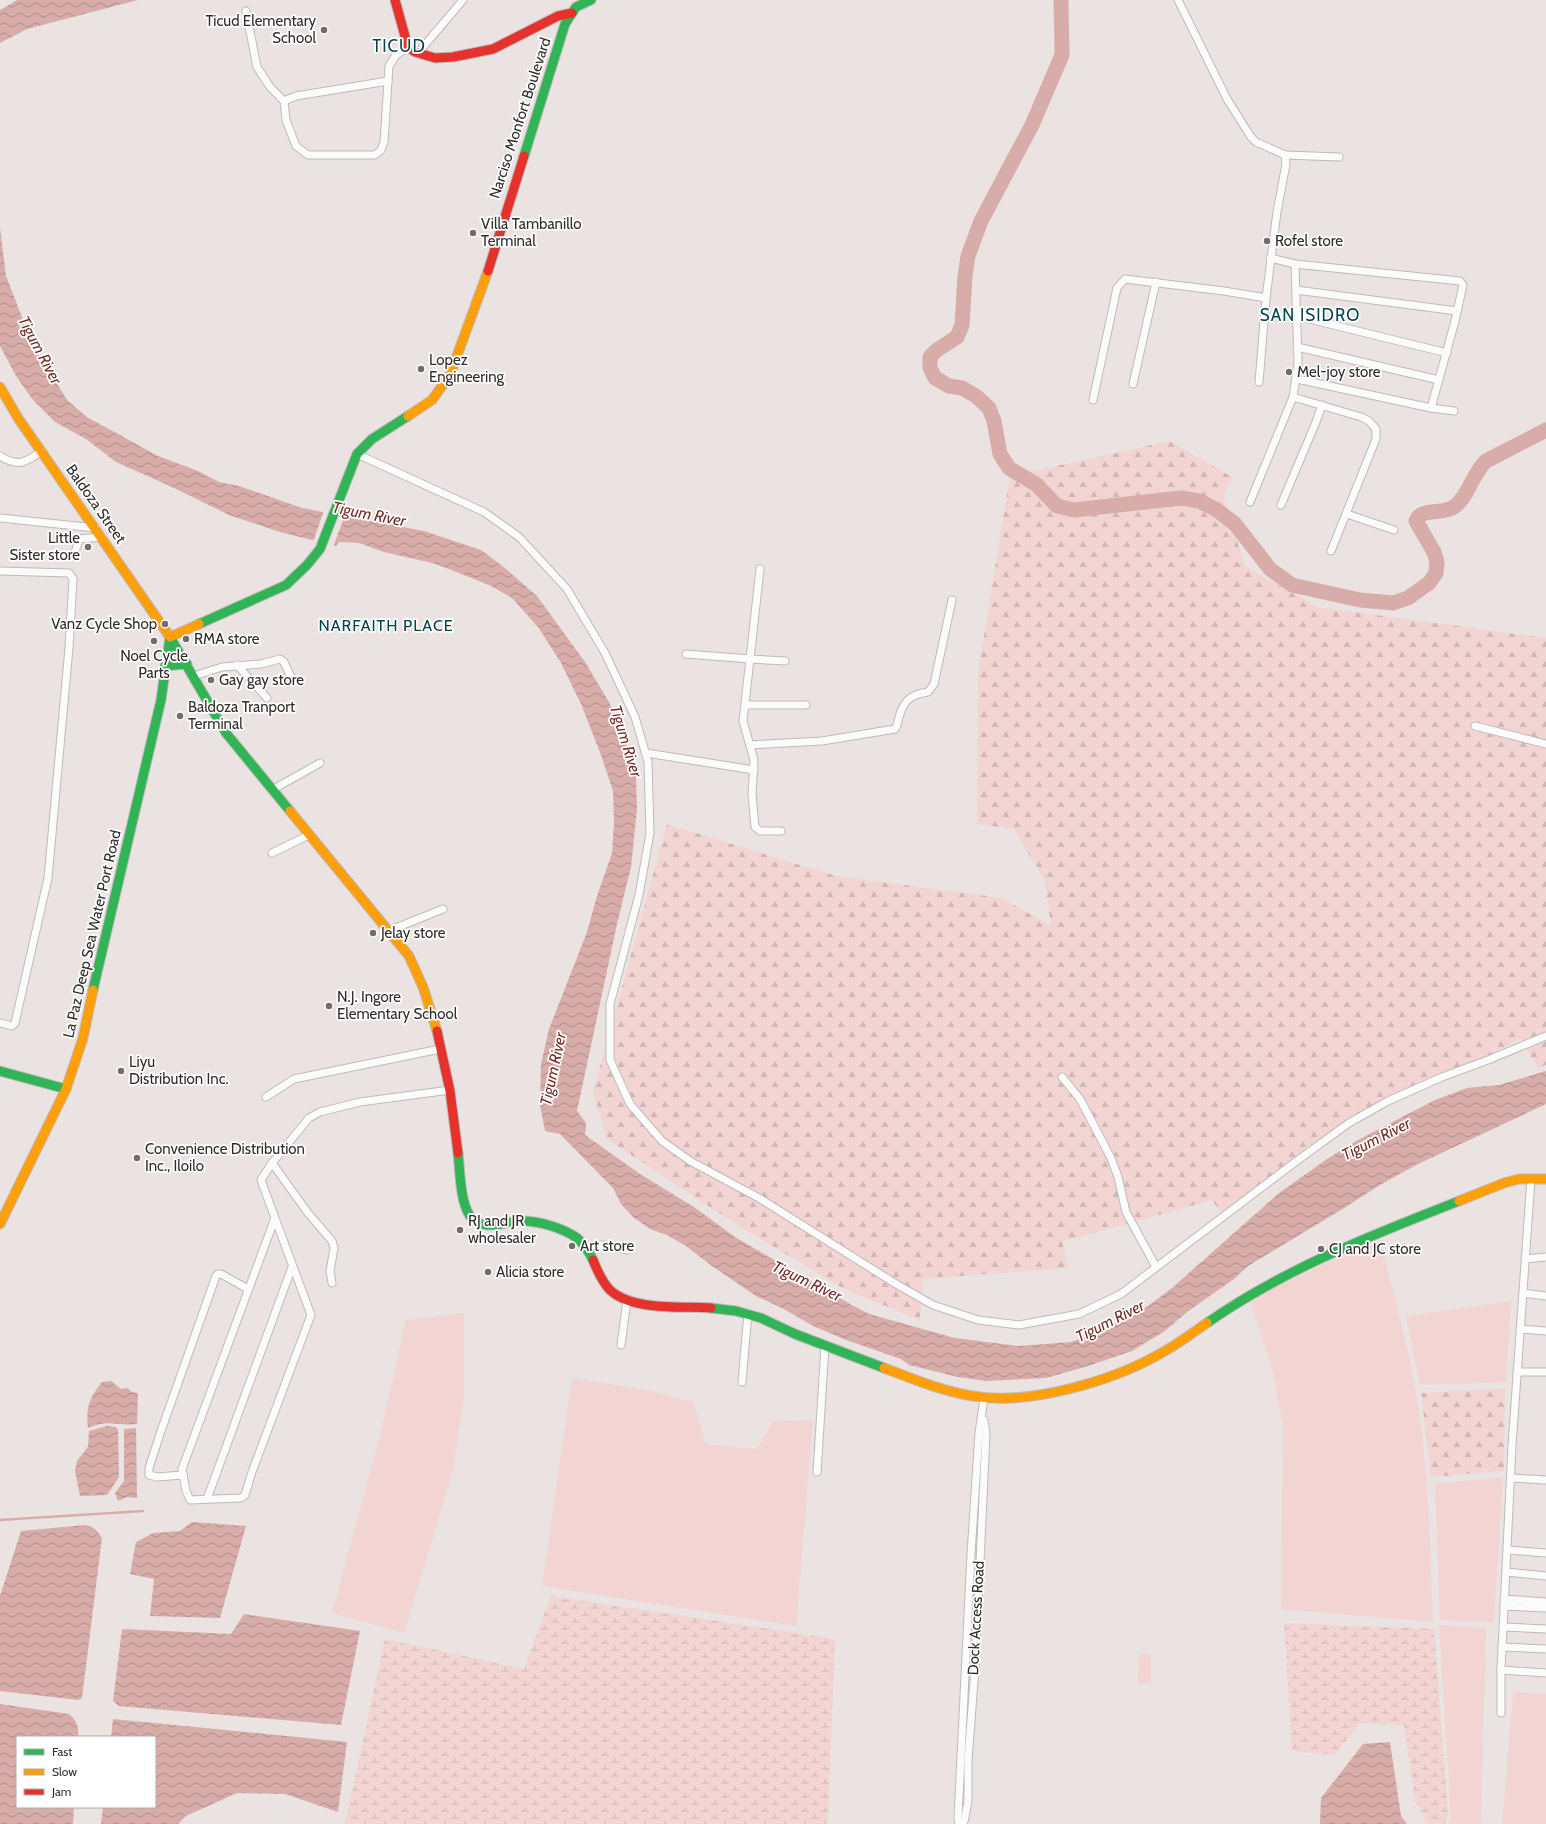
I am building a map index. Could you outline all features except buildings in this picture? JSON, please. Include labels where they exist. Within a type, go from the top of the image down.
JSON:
[{"type":"main road","points":[[396,0],[408,47],[418,53],[435,58],[453,57],[493,49],[558,16],[572,13]]},
{"type":"main road","name":"Narciso Monfort Boulevard","points":[[170,637],[286,584],[307,565],[320,550],[355,458],[372,439],[432,400],[450,375],[486,273],[565,24],[576,7],[591,0]]},
{"type":"main road","name":"Baldoza Street","points":[[1,392],[170,637],[226,733],[409,956],[418,972],[440,1048],[450,1090],[463,1193],[468,1213],[471,1218],[477,1223],[486,1226],[522,1221],[562,1230],[575,1237],[585,1246]]},
{"type":"main road","name":"La Paz Deep Sea Water Port Road","points":[[0,1224],[66,1089],[83,1038],[104,941],[161,700],[170,637]]},
{"type":"main road","points":[[165,666],[187,664]]},
{"type":"main road","points":[[0,1071],[66,1089]]},
{"type":"main road","points":[[585,1246],[596,1270],[609,1290],[620,1298],[641,1304],[748,1313],[825,1346],[898,1374],[951,1391],[984,1398],[1014,1399],[1050,1393],[1134,1367],[1158,1355],[1240,1299],[1338,1249],[1504,1183],[1531,1178],[1546,1179]]},
{"type":"street","points":[[418,53],[463,0]]},
{"type":"street","points":[[1178,0],[1227,99],[1251,137],[1256,142],[1285,155],[1339,157]]},
{"type":"street","points":[[246,11],[257,67],[270,87],[284,101],[286,120],[296,146],[308,155],[375,155],[381,150],[384,142],[390,66],[396,55],[408,47]]},
{"type":"street","points":[[284,101],[296,96],[388,81]]},
{"type":"street","points":[[1259,382],[1270,258],[1286,164],[1285,155]]},
{"type":"street","points":[[1270,258],[1294,264],[1460,281],[1463,285],[1447,353],[1431,408]]},
{"type":"street","points":[[1250,502],[1293,397],[1297,379],[1297,316],[1294,264]]},
{"type":"street","points":[[1093,400],[1117,288],[1125,279],[1266,298]]},
{"type":"street","points":[[1133,384],[1156,282]]},
{"type":"street","points":[[1296,290],[1457,311]]},
{"type":"street","points":[[1297,316],[1447,353]]},
{"type":"street","points":[[1296,347],[1439,380]]},
{"type":"street","points":[[1297,379],[1431,408],[1454,411]]},
{"type":"street","points":[[1293,397],[1361,417],[1369,421],[1376,428],[1376,439],[1331,551]]},
{"type":"street","points":[[1281,505],[1322,405]]},
{"type":"street","points":[[0,456],[15,464],[24,462],[42,451]]},
{"type":"street","points":[[355,458],[484,512],[519,537],[567,589],[605,653],[635,717],[648,762],[650,833],[639,895],[610,1004],[610,1060],[630,1104],[662,1140],[690,1161],[759,1198],[896,1284],[933,1305],[978,1320],[1019,1325],[1079,1314],[1121,1294],[1349,1123],[1388,1101],[1546,1036]]},
{"type":"street","points":[[1347,514],[1394,530]]},
{"type":"street","points":[[0,518],[96,528]]},
{"type":"street","points":[[74,556],[79,539],[102,537]]},
{"type":"street","points":[[760,569],[746,705],[743,721],[750,746],[753,751],[754,770],[752,794],[755,826],[760,831],[780,831]]},
{"type":"street","points":[[0,570],[69,573],[73,579],[69,648],[48,878],[15,1023],[12,1026],[0,1023]]},
{"type":"street","points":[[750,746],[822,741],[896,730],[900,712],[908,699],[914,694],[928,692],[934,684],[952,600]]},
{"type":"street","points":[[686,654],[785,660]]},
{"type":"street","points":[[194,676],[222,666],[261,664],[280,660],[284,662],[292,677]]},
{"type":"street","points":[[237,665],[267,698]]},
{"type":"street","points":[[746,705],[806,705]]},
{"type":"street","points":[[1475,726],[1546,744]]},
{"type":"street","points":[[646,753],[754,770]]},
{"type":"street","points":[[272,790],[320,763]]},
{"type":"street","points":[[272,853],[309,835]]},
{"type":"street","points":[[388,931],[444,909]]},
{"type":"street","points":[[266,1097],[294,1079],[440,1048]]},
{"type":"street","points":[[1062,1077],[1080,1099],[1111,1158],[1118,1177],[1126,1212],[1156,1267]]},
{"type":"street","points":[[274,1218],[182,1469],[186,1491],[190,1500],[241,1498],[245,1495],[252,1472],[311,1315],[261,1180],[272,1163],[309,1118],[320,1112],[360,1102],[450,1090]]},
{"type":"street","points":[[272,1163],[308,1213],[332,1241],[334,1248],[330,1271],[332,1283]]},
{"type":"street","points":[[1501,1713],[1504,1602],[1517,1372],[1531,1178]]},
{"type":"street","points":[[585,1246],[604,1244],[628,1250]]},
{"type":"street","points":[[1525,1259],[1546,1257]]},
{"type":"street","points":[[207,1500],[292,1267]]},
{"type":"street","points":[[183,1475],[157,1477],[149,1475],[149,1468],[161,1431],[216,1276],[221,1274],[248,1289]]},
{"type":"street","points":[[1523,1293],[1546,1296]]},
{"type":"street","points":[[621,1345],[627,1300]]},
{"type":"street","points":[[742,1382],[748,1313]]},
{"type":"street","points":[[1520,1329],[1546,1332]]},
{"type":"street","points":[[817,1472],[825,1346]]},
{"type":"street","points":[[1517,1372],[1546,1372]]},
{"type":"street","name":"Dock Access Road","points":[[960,1824],[958,1818],[971,1554],[979,1433],[984,1398]]},
{"type":"street","name":"Dock Access Road","points":[[963,1824],[966,1818],[968,1801],[968,1760],[975,1668],[986,1434],[983,1411]]},
{"type":"street","points":[[1511,1478],[1546,1480]]},
{"type":"street","points":[[1508,1550],[1546,1553]]},
{"type":"street","points":[[1506,1572],[1546,1576]]},
{"type":"street","points":[[1504,1602],[1546,1602]]},
{"type":"street","points":[[1504,1602],[1546,1608]]},
{"type":"street","points":[[1503,1626],[1546,1629]]},
{"type":"street","points":[[1502,1647],[1546,1649]]},
{"type":"street","points":[[1501,1670],[1546,1673]]},
{"type":"green space","points":[[1170,441],[1232,477],[1223,496],[1245,566],[1317,607],[1546,638],[1546,1065],[1538,1068],[1520,1039],[1487,1056],[1387,1097],[1349,1120],[1221,1213],[1212,1200],[1062,1242],[1069,1268],[923,1279],[920,1320],[844,1289],[734,1223],[607,1139],[593,1092],[667,824],[836,876],[1002,898],[1051,926],[1045,881],[1014,829],[977,824],[978,673],[1010,476]]},
{"type":"green space","points":[[1380,1241],[1400,1316],[1416,1392],[1424,1449],[1433,1622],[1281,1609],[1283,1425],[1272,1368],[1250,1300],[1339,1257]]},
{"type":"green space","points":[[1511,1301],[1506,1382],[1420,1385],[1406,1316]]},
{"type":"green space","points":[[464,1313],[464,1397],[453,1470],[404,1633],[332,1613],[382,1428],[406,1320]]},
{"type":"green space","points":[[572,1378],[651,1391],[693,1402],[706,1444],[757,1449],[773,1421],[813,1420],[796,1626],[542,1586]]},
{"type":"green space","points":[[1505,1388],[1504,1471],[1431,1477],[1421,1393]]},
{"type":"green space","points":[[1503,1477],[1494,1622],[1440,1620],[1435,1484]]},
{"type":"green space","points":[[551,1596],[835,1639],[828,1824],[345,1824],[385,1639],[524,1669]]},
{"type":"green space","points":[[1284,1623],[1434,1629],[1448,1815],[1445,1824],[1428,1824],[1415,1800],[1404,1725],[1359,1723],[1335,1755],[1292,1751]]},
{"type":"green space","points":[[1439,1625],[1486,1628],[1481,1824],[1449,1824],[1451,1816]]},
{"type":"green space","points":[[1139,1654],[1151,1655],[1151,1683],[1138,1684]]},
{"type":"green space","points":[[1513,1692],[1546,1694],[1546,1824],[1502,1824]]},
{"type":"water","points":[[17,0],[138,0],[27,29],[0,43],[0,10]]},
{"type":"water","name":"Tigum River","points":[[0,228],[6,276],[34,348],[68,401],[87,417],[158,456],[198,471],[219,482],[239,486],[302,508],[424,531],[481,550],[505,568],[537,596],[585,662],[609,702],[625,740],[636,777],[637,809],[631,867],[617,924],[577,1111],[586,1123],[585,1135],[640,1174],[694,1207],[735,1237],[850,1304],[869,1314],[955,1338],[1018,1346],[1071,1342],[1100,1332],[1137,1314],[1172,1288],[1279,1193],[1327,1159],[1356,1141],[1435,1100],[1467,1088],[1499,1085],[1546,1071],[1546,1104],[1416,1165],[1380,1185],[1248,1266],[1234,1279],[1187,1312],[1165,1331],[1132,1351],[1046,1378],[985,1381],[958,1377],[909,1365],[901,1359],[846,1340],[813,1326],[782,1308],[756,1296],[686,1246],[667,1235],[650,1229],[634,1218],[621,1204],[613,1188],[560,1134],[545,1131],[540,1105],[541,1064],[549,1029],[587,932],[597,896],[612,853],[614,823],[613,791],[601,755],[581,704],[561,663],[538,627],[512,598],[489,585],[436,564],[384,552],[359,543],[339,542],[336,546],[280,532],[229,515],[116,462],[86,439],[55,422],[33,400],[16,376],[0,346]]},
{"type":"water","points":[[111,1381],[121,1389],[127,1388],[132,1392],[138,1393],[137,1424],[107,1423],[88,1428],[88,1408],[91,1398],[102,1382]]},
{"type":"water","points":[[107,1426],[116,1427],[118,1430],[119,1477],[107,1495],[80,1496],[75,1471],[77,1461],[88,1447],[89,1431]]},
{"type":"water","points":[[136,1428],[137,1498],[127,1497],[118,1501],[115,1493],[124,1481],[124,1429]]},
{"type":"water","points":[[192,1522],[246,1526],[220,1618],[150,1616],[154,1579],[130,1574],[136,1542],[153,1533],[180,1531]]},
{"type":"water","points":[[85,1525],[95,1529],[102,1538],[82,1698],[78,1700],[0,1691],[0,1596],[21,1531]]},
{"type":"water","points":[[244,1614],[360,1631],[341,1725],[119,1706],[113,1701],[122,1629],[231,1634]]},
{"type":"water","points":[[0,1704],[69,1714],[76,1722],[78,1727],[78,1736],[16,1736],[16,1808],[74,1808],[73,1824],[0,1824]]},
{"type":"water","points":[[113,1719],[347,1742],[338,1812],[285,1794],[237,1793],[186,1816],[178,1824],[101,1824],[103,1808],[156,1808],[156,1736],[111,1736]]},
{"type":"water","points":[[1390,1742],[1401,1816],[1407,1824],[1320,1824],[1321,1798],[1363,1744]]},
{"type":"pier","points":[[324,510],[345,515],[333,547],[313,542]]},
{"type":"waterway","points":[[1061,0],[1062,55],[1032,125],[981,221],[968,256],[965,276],[962,325],[957,337],[937,350],[930,357],[930,368],[935,378],[949,386],[962,388],[976,396],[989,408],[994,421],[1000,454],[1009,468],[1037,485],[1057,506],[1074,510],[1181,498],[1199,501],[1217,510],[1235,524],[1270,569],[1292,585],[1360,600],[1393,603],[1408,598],[1429,583],[1436,573],[1437,562],[1434,552],[1416,521],[1419,517],[1422,514],[1444,511],[1454,507],[1463,497],[1477,472],[1486,461],[1546,430]]},
{"type":"waterway","points":[[0,1520],[143,1511]]},
{"type":"traffic: fast","points":[[524,156],[565,24],[576,7],[591,0]]},
{"type":"traffic: fast","points":[[199,624],[286,585],[307,565],[320,549],[357,454],[372,439],[408,416]]},
{"type":"traffic: fast","points":[[170,637],[226,733],[290,811]]},
{"type":"traffic: fast","points":[[93,990],[161,700],[170,637]]},
{"type":"traffic: fast","points":[[165,666],[187,664]]},
{"type":"traffic: fast","points":[[0,1071],[66,1089]]},
{"type":"traffic: fast","points":[[458,1153],[464,1203],[470,1216],[475,1221],[488,1225],[522,1221],[536,1222],[551,1226],[565,1231],[577,1238],[586,1248],[593,1260]]},
{"type":"traffic: fast","points":[[1207,1323],[1267,1286],[1329,1254],[1459,1201]]},
{"type":"traffic: fast","points":[[711,1308],[736,1311],[761,1318],[795,1334],[884,1368]]},
{"type":"traffic: slow","points":[[408,416],[432,400],[450,375],[488,271]]},
{"type":"traffic: slow","points":[[0,387],[18,418],[170,637],[199,624]]},
{"type":"traffic: slow","points":[[290,811],[409,956],[423,987],[437,1031]]},
{"type":"traffic: slow","points":[[0,1224],[66,1089],[83,1038],[93,990]]},
{"type":"traffic: slow","points":[[1459,1201],[1504,1183],[1519,1179],[1546,1179]]},
{"type":"traffic: slow","points":[[884,1368],[931,1386],[980,1397],[1001,1398],[1047,1394],[1094,1382],[1138,1365],[1163,1352],[1207,1323]]},
{"type":"traffic: jam","points":[[395,0],[408,47],[415,52],[435,58],[453,57],[493,49],[558,16],[572,13]]},
{"type":"traffic: jam","points":[[488,271],[524,156]]},
{"type":"traffic: jam","points":[[437,1031],[450,1091],[458,1153]]},
{"type":"traffic: jam","points":[[593,1260],[605,1283],[610,1290],[619,1297],[658,1306],[711,1308]]},
{"type":"place","name":"Ticud Elementary School","points":[[324,30]]},
{"type":"place","name":"Villa Tambanillo Terminal","points":[[473,233]]},
{"type":"place","name":"Rofel store","points":[[1267,241]]},
{"type":"place","name":"Lopez Engineering","points":[[421,369]]},
{"type":"place","name":"Mel-joy store","points":[[1289,372]]},
{"type":"place","name":"Little Sister store","points":[[88,547]]},
{"type":"place","name":"Vanz Cycle Shop","points":[[165,624]]},
{"type":"place","name":"RMA store","points":[[186,639]]},
{"type":"place","name":"Noel Cycle Parts","points":[[154,641]]},
{"type":"place","name":"Gay gay store","points":[[211,680]]},
{"type":"place","name":"Baldoza Tranport Terminal","points":[[180,716]]},
{"type":"place","name":"Jelay store","points":[[373,933]]},
{"type":"place","name":"N.J. Ingore Elementary School","points":[[329,1006]]},
{"type":"place","name":"Liyu Distribution Inc.","points":[[121,1071]]},
{"type":"place","name":"Convenience Distribution Inc., Iloilo","points":[[137,1158]]},
{"type":"place","name":"RJ and JR wholesaler","points":[[460,1230]]},
{"type":"place","name":"Art store","points":[[572,1246]]},
{"type":"place","name":"CJ and JC store","points":[[1321,1249]]},
{"type":"place","name":"Alicia store","points":[[488,1272]]},
{"type":"district","name":"TICUD","points":[[399,46]]},
{"type":"district","name":"SAN ISIDRO","points":[[1310,315]]},
{"type":"district","name":"NARFAITH PLACE","points":[[386,625]]}]
